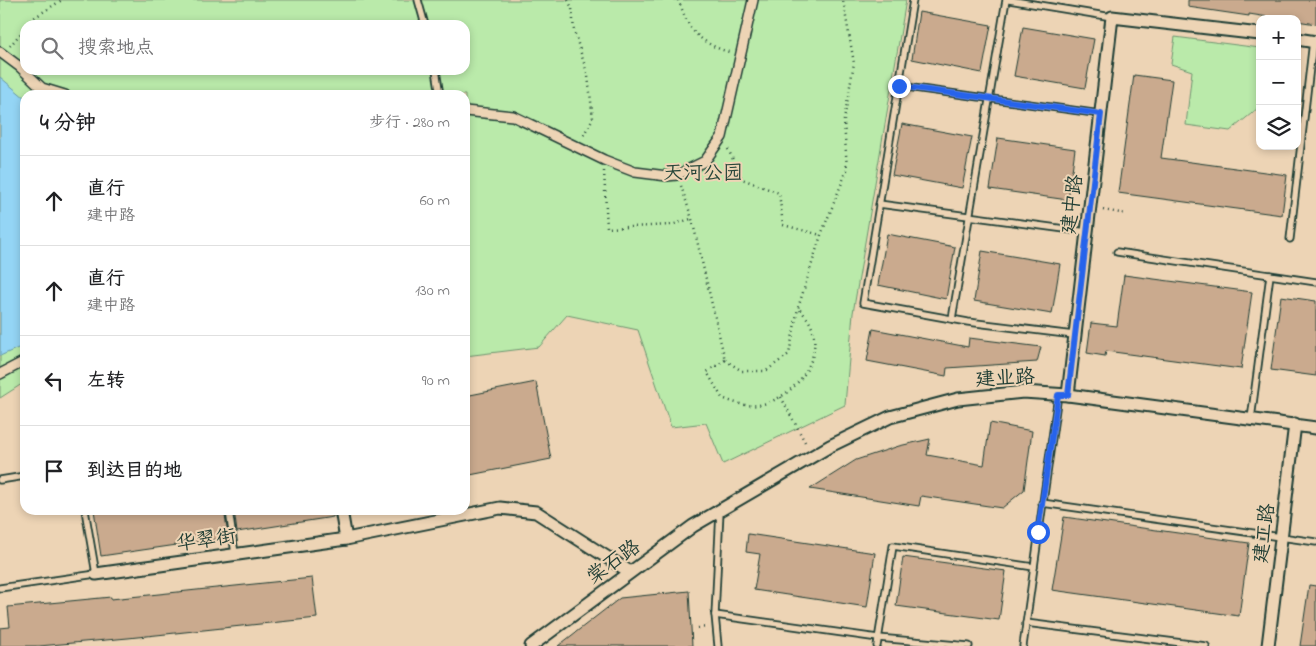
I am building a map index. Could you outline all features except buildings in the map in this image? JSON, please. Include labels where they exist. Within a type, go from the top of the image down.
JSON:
[{"type":"street","points":[[470,112],[513,116],[604,160],[635,172],[667,176],[678,175],[705,161],[722,137],[740,55],[754,3],[753,0]]},
{"type":"street","points":[[1112,16],[1256,34]]},
{"type":"street","name":"建中路","points":[[1063,395],[1074,335],[1112,16]]},
{"type":"street","points":[[1301,39],[1314,41]]},
{"type":"street","points":[[2,53],[20,67]]},
{"type":"street","points":[[28,75],[42,88],[49,90]]},
{"type":"street","points":[[0,374],[20,364]]},
{"type":"street","name":"建业路","points":[[720,510],[812,456],[890,417],[958,399],[1023,392],[1063,395],[1316,428]]},
{"type":"street","name":"建工路","points":[[1268,646],[1295,424]]},
{"type":"street","name":"华翠街","points":[[470,514],[500,508],[536,512],[630,572]]},
{"type":"street","name":"棠石路","points":[[531,646],[693,526],[720,510]]},
{"type":"street","points":[[342,515],[346,539]]},
{"type":"street","name":"华翠街","points":[[96,574],[346,539],[465,515]]},
{"type":"lane","points":[[418,0],[424,20]]},
{"type":"lane","points":[[913,0],[863,303],[952,319],[1074,335]]},
{"type":"lane","points":[[952,319],[1006,0]]},
{"type":"lane","points":[[1009,0],[1112,16]]},
{"type":"lane","points":[[1290,239],[1314,41]]},
{"type":"lane","points":[[437,75],[439,90]]},
{"type":"lane","points":[[899,86],[1101,114]]},
{"type":"lane","points":[[879,204],[1086,232]]},
{"type":"lane","points":[[1117,252],[1316,282]]},
{"type":"lane","points":[[1251,419],[1270,275]]},
{"type":"lane","name":"建中路","points":[[1023,646],[1042,503],[1063,395]]},
{"type":"lane","points":[[0,480],[20,477]]},
{"type":"lane","points":[[1042,503],[1316,542]]},
{"type":"lane","points":[[718,646],[715,615],[720,510]]},
{"type":"lane","points":[[0,588],[96,574],[86,515]]},
{"type":"lane","points":[[230,515],[235,554]]},
{"type":"lane","points":[[877,646],[894,546],[1034,567]]},
{"type":"lane","points":[[715,615],[878,638],[969,646]]},
{"type":"lane","points":[[1026,624],[1206,646]]},
{"type":"path","points":[[31,20],[62,0]]},
{"type":"path","points":[[568,0],[572,8],[574,31],[588,76],[593,118],[578,146]]},
{"type":"path","points":[[678,0],[686,21],[702,41],[715,48],[740,55]]},
{"type":"path","points":[[678,175],[692,219],[725,360],[742,371],[766,371],[789,354],[798,308],[821,235],[847,170],[844,120],[854,63],[843,0]]},
{"type":"path","points":[[2,53],[20,33]]},
{"type":"path","points":[[722,137],[742,179],[779,193],[783,225],[821,235]]},
{"type":"path","points":[[604,160],[607,228],[671,225],[692,219]]},
{"type":"path","points":[[1090,207],[1126,214]]},
{"type":"path","points":[[725,360],[707,372],[722,398],[741,404],[762,404],[790,392],[812,362],[814,338],[809,320],[798,308]]},
{"type":"path","points":[[781,397],[812,456]]},
{"type":"green space","name":"天河公园","points":[[0,0],[906,0],[853,313],[845,405],[723,464],[706,423],[671,427],[638,330],[567,315],[539,347],[470,355],[470,90],[20,90],[20,385],[0,398]]},
{"type":"green space","points":[[1175,37],[1256,47],[1256,110],[1230,131],[1186,125],[1192,71],[1171,64]]},
{"type":"water","points":[[0,77],[20,94],[20,347],[0,356]]},
{"type":"route","points":[[899,86],[1101,114],[1068,395],[1058,395],[1038,532]]}]
